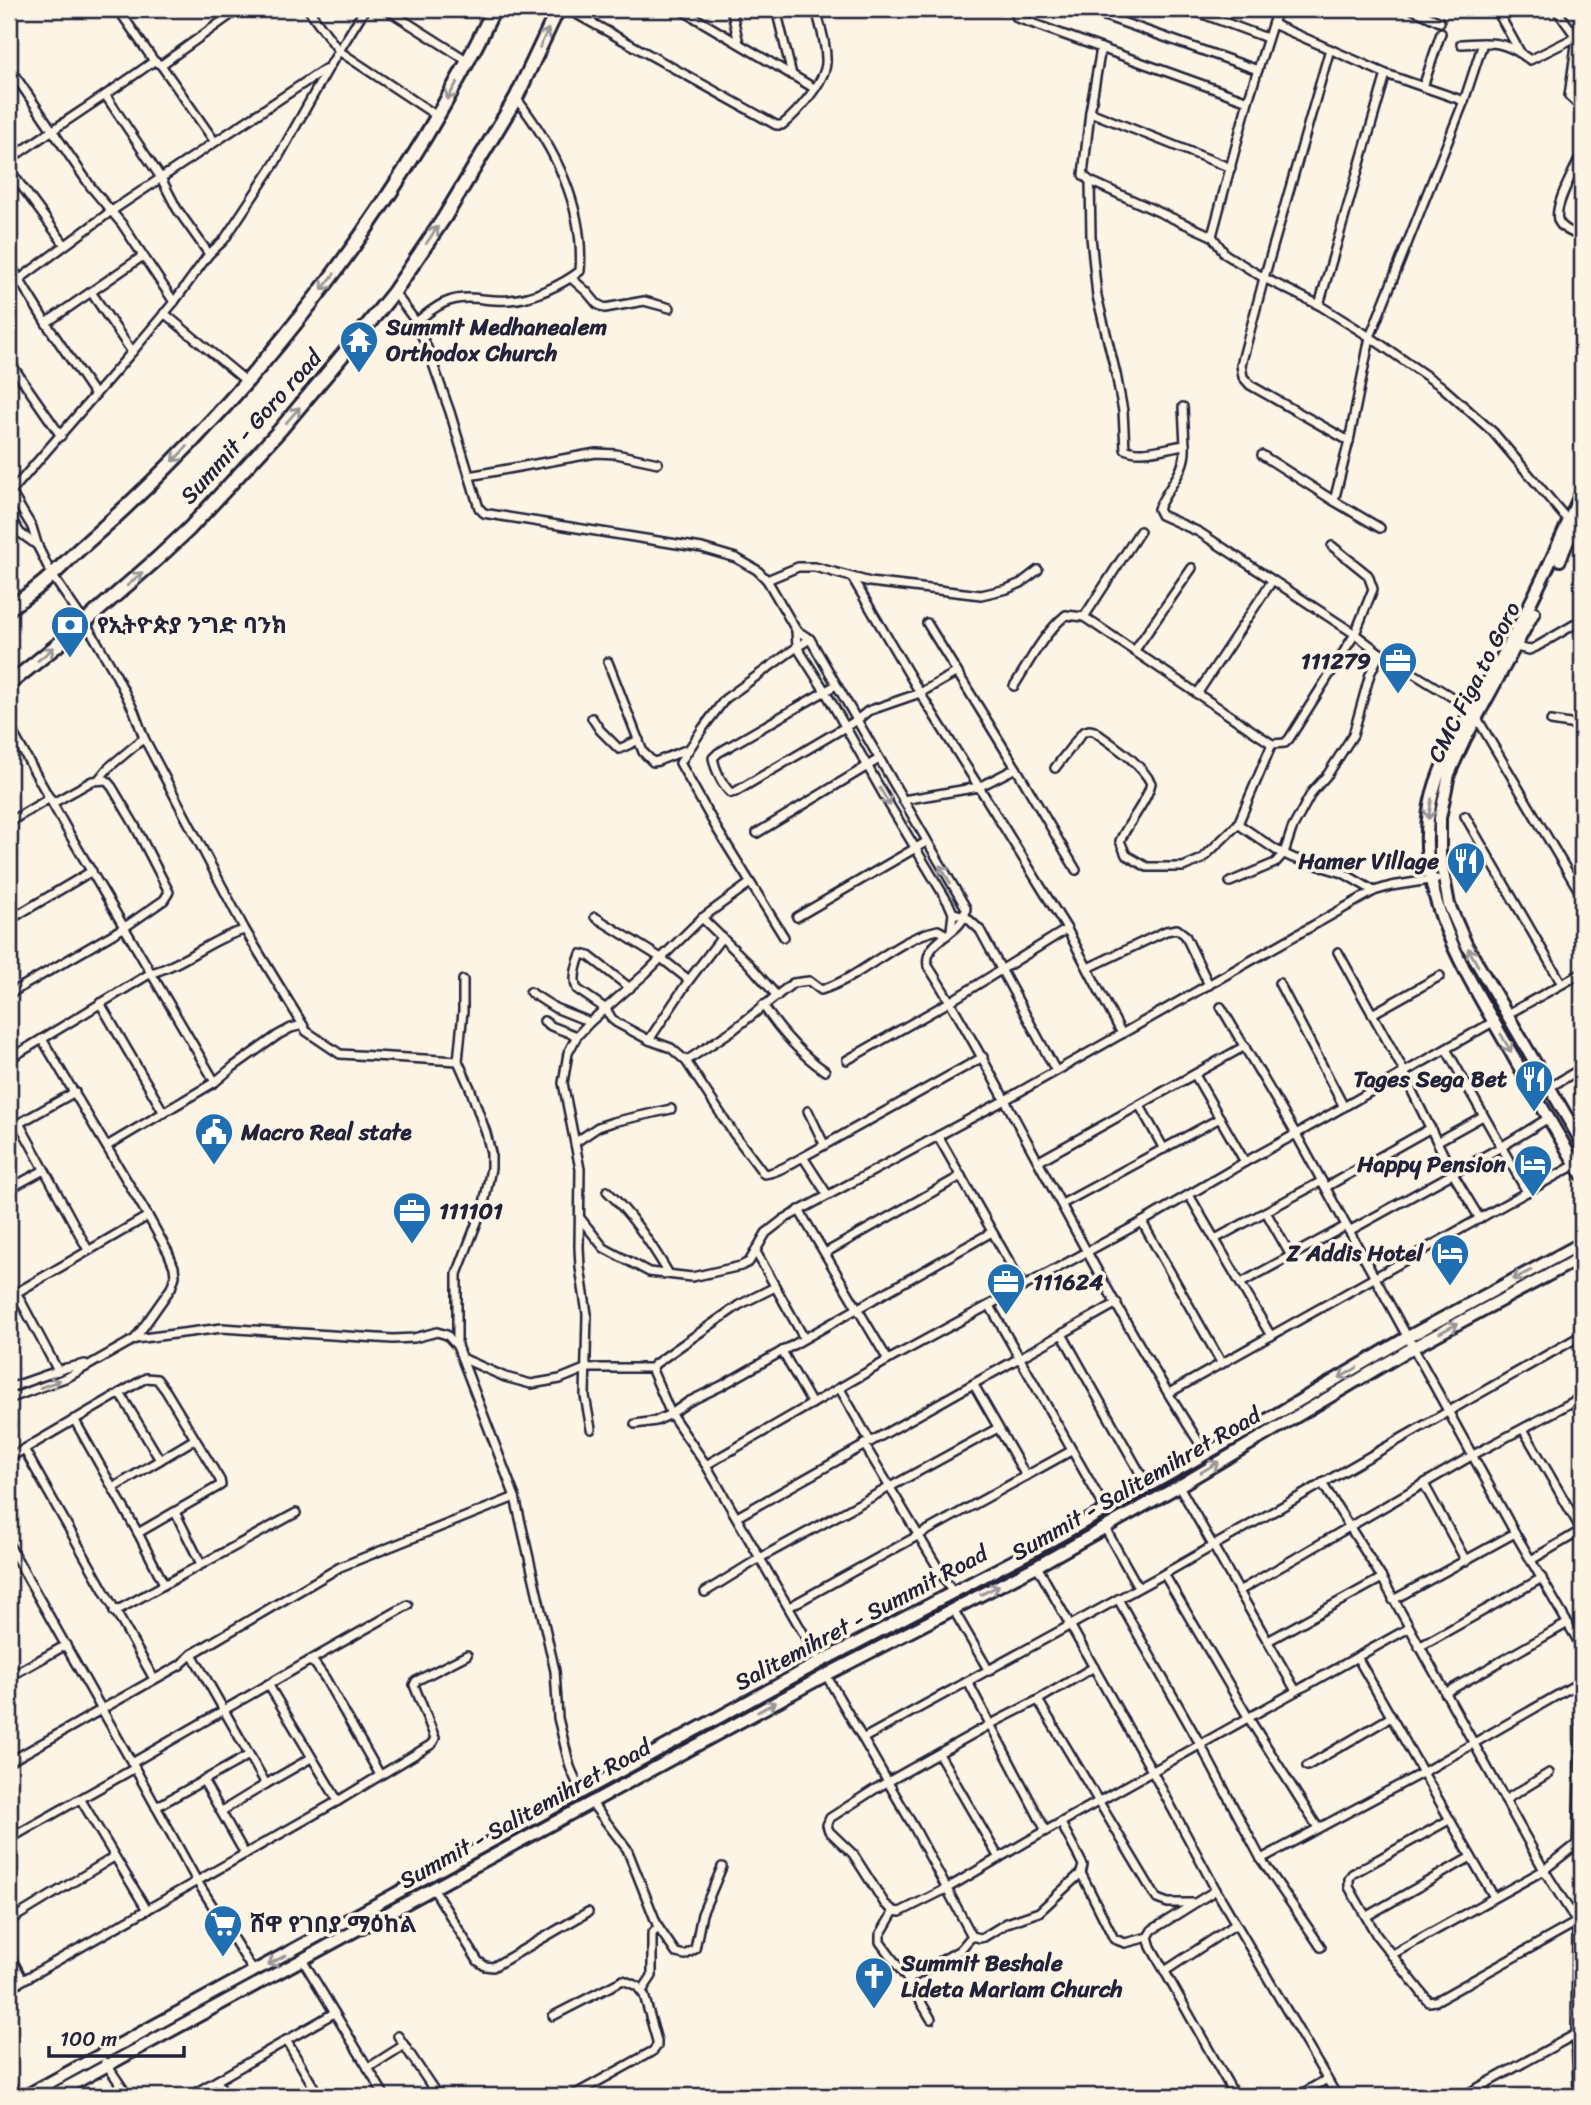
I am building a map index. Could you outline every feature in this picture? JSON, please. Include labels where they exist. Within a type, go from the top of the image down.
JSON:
[{"type":"highway","points":[[9,609],[52,575],[171,464],[246,381],[346,257],[421,145],[469,62],[494,9]]},
{"type":"highway","name":"Summit - Goro road","points":[[9,684],[159,558],[244,471],[394,292],[444,218],[516,98],[558,9]]},
{"type":"main road","points":[[1582,490],[1571,524],[1471,717],[1444,762],[1430,803],[1427,836],[1431,880],[1442,922],[1493,1022],[1548,1119],[1579,1163],[1582,1175]]},
{"type":"main road","name":"CMC Figa to Goro","points":[[1582,508],[1571,524],[1517,647],[1471,717],[1445,788],[1440,827],[1443,878],[1449,905],[1466,944],[1582,1143]]},
{"type":"main road","points":[[1409,1343],[1582,1243]]},
{"type":"main road","name":"Summit - Salitemihret Road","points":[[51,2096],[826,1675],[1037,1566],[1179,1486],[1409,1343],[1582,1257]]},
{"type":"main road","name":"Salitemihret - Summit Road","points":[[578,1793],[953,1593],[1409,1343]]},
{"type":"main road","points":[[25,2096],[578,1793],[587,1804]]},
{"type":"street","points":[[119,9],[215,142]]},
{"type":"street","points":[[9,160],[52,129],[239,9]]},
{"type":"street","points":[[309,9],[339,51],[437,116]]},
{"type":"street","points":[[365,9],[329,66],[275,163],[223,240],[61,436],[10,490],[32,527],[38,547],[52,575],[93,635],[122,687],[144,738],[245,930],[306,1031],[340,1054],[458,1060]]},
{"type":"street","points":[[386,9],[469,62]]},
{"type":"street","points":[[567,9],[776,125],[787,121],[814,88],[826,64],[816,9]]},
{"type":"street","points":[[680,9],[814,88]]},
{"type":"street","points":[[731,9],[739,43]]},
{"type":"street","points":[[776,9],[792,75]]},
{"type":"street","points":[[1016,9],[1017,18],[1248,101]]},
{"type":"street","points":[[1086,9],[1258,71]]},
{"type":"street","points":[[1189,9],[1267,38]]},
{"type":"street","points":[[1212,236],[1248,101],[1277,9]]},
{"type":"street","points":[[1413,9],[1440,22]]},
{"type":"street","points":[[1496,9],[1520,52]]},
{"type":"street","points":[[1556,9],[1580,36]]},
{"type":"street","points":[[1273,24],[1386,74],[1464,101]]},
{"type":"street","points":[[1423,87],[1441,33]]},
{"type":"street","points":[[1461,44],[1496,42],[1520,52],[1530,60],[1580,36]]},
{"type":"street","points":[[1580,36],[1569,96],[1582,108]]},
{"type":"street","points":[[1334,500],[1370,337],[1464,101],[1483,43]]},
{"type":"street","points":[[1101,48],[1083,175],[1090,181],[1212,236],[1225,254],[1264,278],[1319,305],[1441,386],[1493,432],[1571,524]]},
{"type":"street","points":[[1330,49],[1241,365],[1243,377],[1250,385],[1349,441]]},
{"type":"street","points":[[9,286],[110,212],[329,66]]},
{"type":"street","points":[[9,67],[110,212],[122,224],[174,302]]},
{"type":"street","points":[[1319,305],[1386,74]]},
{"type":"street","points":[[9,88],[18,81]]},
{"type":"street","points":[[106,96],[177,209],[209,254]]},
{"type":"street","points":[[416,322],[445,302],[467,298],[510,300],[535,295],[572,278],[580,271],[576,219],[566,181],[536,123],[516,98]]},
{"type":"street","points":[[1090,112],[1231,168]]},
{"type":"street","points":[[1582,153],[1579,172],[1556,209],[1557,220],[1564,228],[1582,237]]},
{"type":"street","points":[[9,169],[65,245]]},
{"type":"street","points":[[1090,181],[1091,237],[1097,296],[1123,411],[1125,449],[1129,452],[1185,445]]},
{"type":"street","points":[[46,323],[143,257]]},
{"type":"street","points":[[9,263],[46,323],[96,394]]},
{"type":"street","points":[[572,278],[597,304],[605,308],[644,301],[670,308]]},
{"type":"street","points":[[91,292],[132,352]]},
{"type":"street","points":[[394,292],[416,322],[450,412],[479,508],[484,513],[702,548],[736,558],[757,570],[767,580],[796,630],[797,647],[953,913],[949,933]]},
{"type":"street","points":[[164,313],[246,381]]},
{"type":"street","points":[[9,361],[61,436]]},
{"type":"street","points":[[1183,407],[1185,462],[1161,501],[1158,509],[1161,514],[1199,532],[1355,634],[1471,717],[1582,896]]},
{"type":"street","points":[[469,476],[596,453],[616,454],[658,463]]},
{"type":"street","points":[[1262,455],[1380,528]]},
{"type":"street","points":[[9,516],[12,530],[38,547]]},
{"type":"street","points":[[1084,617],[1140,531]]},
{"type":"street","points":[[1014,686],[1056,623],[1066,615],[1084,617],[1272,744],[1285,743],[1355,634],[1374,589],[1368,575],[1332,546]]},
{"type":"street","points":[[767,580],[798,566],[815,566],[853,579],[981,595],[1014,586],[1038,570]]},
{"type":"street","points":[[1135,650],[1192,568]]},
{"type":"street","points":[[853,579],[920,693],[1068,929],[1122,1034]]},
{"type":"street","points":[[1197,694],[1272,581]]},
{"type":"street","points":[[1517,647],[1529,650],[1582,620]]},
{"type":"street","points":[[927,623],[1076,870]]},
{"type":"street","points":[[796,630],[810,639],[966,908],[960,924],[929,950],[926,958],[928,966],[983,1057],[1116,1303],[1206,1453]]},
{"type":"street","points":[[784,937],[680,763],[725,699],[810,639]]},
{"type":"street","points":[[1230,882],[1275,863],[1284,853],[1292,829],[1312,792],[1328,774],[1353,735],[1370,674],[1380,653]]},
{"type":"street","points":[[608,662],[643,752],[653,762],[688,748]]},
{"type":"street","points":[[835,685],[718,752],[713,758],[714,764],[731,793],[868,712],[920,693],[957,672]]},
{"type":"street","points":[[592,718],[619,749],[639,740]]},
{"type":"street","points":[[1551,721],[1582,726]]},
{"type":"street","points":[[9,726],[215,1082]]},
{"type":"street","points":[[1055,768],[1083,732],[1089,730],[1133,761],[1151,783],[1149,794],[1128,823],[1120,841],[1126,855],[1147,867],[1183,867],[1202,859],[1238,824],[1272,744]]},
{"type":"street","points":[[99,779],[144,738]]},
{"type":"street","points":[[757,832],[879,759]]},
{"type":"street","points":[[903,800],[979,787],[1016,768]]},
{"type":"street","points":[[9,822],[83,785],[99,779],[106,780],[113,787],[169,892],[164,900],[125,927],[9,993]]},
{"type":"street","points":[[1465,816],[1562,984]]},
{"type":"street","points":[[1238,824],[1284,853],[1343,873],[1374,891]]},
{"type":"street","points":[[797,917],[926,842]]},
{"type":"street","points":[[9,920],[92,871]]},
{"type":"street","points":[[580,1219],[604,1248],[649,1272],[692,1277],[741,1266],[749,1262],[766,1233],[799,1210],[1005,1100],[1374,891],[1443,878]]},
{"type":"street","points":[[590,1429],[585,1396],[587,1314],[579,1267],[580,1169],[563,1083],[568,1053],[577,1036],[590,1022],[630,988],[702,918],[750,883]]},
{"type":"street","points":[[953,913],[965,916],[980,930],[1056,1071]]},
{"type":"street","points":[[595,917],[661,958],[689,980]]},
{"type":"street","points":[[702,918],[778,996]]},
{"type":"street","points":[[847,1060],[951,1001],[1068,929]]},
{"type":"street","points":[[1088,968],[1166,931],[1177,929],[1185,935],[1209,985]]},
{"type":"street","points":[[9,1059],[151,973],[167,968],[220,939],[245,930]]},
{"type":"street","points":[[686,1061],[733,1030],[793,983],[809,981],[821,990],[836,985],[915,937],[938,930],[949,933]]},
{"type":"street","points":[[649,1040],[722,937]]},
{"type":"street","points":[[1338,952],[1405,1073],[1453,1174],[1480,1219]]},
{"type":"street","points":[[630,988],[589,956],[582,954],[575,973],[574,985],[577,989],[606,1009],[617,1024],[671,1048],[686,1061],[764,1174],[778,1171],[983,1057]]},
{"type":"street","points":[[1506,1015],[1582,972]]},
{"type":"street","points":[[1372,1014],[1440,976]]},
{"type":"street","points":[[457,1346],[457,1275],[484,1204],[491,1161],[486,1133],[458,1060],[463,980]]},
{"type":"street","points":[[1279,983],[1344,1107]]},
{"type":"street","points":[[530,992],[555,1008],[590,1022]]},
{"type":"street","points":[[100,1003],[164,1113]]},
{"type":"street","points":[[763,1005],[776,1026],[804,1057],[824,1071]]},
{"type":"street","points":[[1221,1007],[1296,1134],[1409,1343],[1582,1648]]},
{"type":"street","points":[[544,1021],[577,1036]]},
{"type":"street","points":[[706,1465],[888,1360],[1142,1222],[1493,1022]]},
{"type":"street","points":[[107,1146],[215,1082],[278,1035],[291,1028],[303,1026]]},
{"type":"street","points":[[9,1399],[68,1377],[135,1339],[166,1296],[175,1276],[167,1252],[148,1216],[42,1039]]},
{"type":"street","points":[[1039,1161],[1245,1046]]},
{"type":"street","points":[[1446,1049],[1527,1192]]},
{"type":"street","points":[[1550,1087],[1582,1069]]},
{"type":"street","points":[[1195,1075],[1245,1162]]},
{"type":"street","points":[[9,1129],[75,1092]]},
{"type":"street","points":[[1140,1106],[1164,1149]]},
{"type":"street","points":[[576,1142],[606,1124],[671,1109]]},
{"type":"street","points":[[808,1111],[824,1144]]},
{"type":"street","points":[[1438,1141],[1483,1116]]},
{"type":"street","points":[[1062,1204],[1220,1118]]},
{"type":"street","points":[[1241,1283],[1453,1174],[1548,1119]]},
{"type":"street","points":[[19,1123],[88,1250]]},
{"type":"street","points":[[1215,1239],[1431,1128]]},
{"type":"street","points":[[939,1136],[1023,1286]]},
{"type":"street","points":[[803,1157],[827,1194]]},
{"type":"street","points":[[1169,1393],[1579,1163]]},
{"type":"street","points":[[9,1189],[44,1170]]},
{"type":"street","points":[[825,1253],[961,1176]]},
{"type":"street","points":[[607,1191],[638,1226],[669,1274]]},
{"type":"street","points":[[1189,1195],[1271,1336]]},
{"type":"street","points":[[799,1210],[888,1360]]},
{"type":"street","points":[[1266,1212],[1292,1256]]},
{"type":"street","points":[[58,1371],[13,1295],[148,1216]]},
{"type":"street","points":[[1142,1222],[1222,1364]]},
{"type":"street","points":[[635,1424],[656,1421],[671,1414],[992,1232]]},
{"type":"street","points":[[755,1252],[804,1338]]},
{"type":"street","points":[[462,1358],[505,1377],[531,1384],[560,1379],[587,1368],[652,1368],[739,1305],[775,1287]]},
{"type":"street","points":[[737,1517],[1116,1303]]},
{"type":"street","points":[[990,1306],[1106,1510]]},
{"type":"street","points":[[135,1339],[222,1328],[393,1339],[414,1338],[437,1332],[447,1335],[457,1346],[515,1497],[555,1671],[558,1718],[578,1793]]},
{"type":"street","points":[[1062,1334],[1148,1487]]},
{"type":"street","points":[[864,1738],[1164,1574],[1582,1335]]},
{"type":"street","points":[[782,1351],[812,1404]]},
{"type":"street","points":[[9,1388],[58,1371],[90,1364]]},
{"type":"street","points":[[652,1368],[671,1414],[706,1465],[820,1662]]},
{"type":"street","points":[[9,1458],[146,1378],[157,1379],[220,1480],[220,1485],[138,1533]]},
{"type":"street","points":[[974,1385],[1026,1476]]},
{"type":"street","points":[[840,1389],[890,1487],[953,1593]]},
{"type":"street","points":[[120,1393],[160,1460]]},
{"type":"street","points":[[1239,1591],[1473,1455],[1582,1397]]},
{"type":"street","points":[[74,1419],[164,1584]]},
{"type":"street","points":[[705,1592],[760,1558],[998,1428]]},
{"type":"street","points":[[1523,1429],[1582,1530],[1531,1560]]},
{"type":"street","points":[[113,1488],[195,1439]]},
{"type":"street","points":[[24,1449],[154,1679]]},
{"type":"street","points":[[789,1607],[1071,1451]]},
{"type":"street","points":[[1322,1483],[1382,1578],[1544,1870],[1580,1920],[1576,2034],[1578,2091],[1581,2096]]},
{"type":"street","points":[[1424,1484],[1466,1561]]},
{"type":"street","points":[[1179,1486],[1296,1691]]},
{"type":"street","points":[[9,1762],[180,1665],[192,1654],[340,1567],[515,1497]]},
{"type":"street","points":[[175,1512],[201,1564]]},
{"type":"street","points":[[114,1612],[296,1513]]},
{"type":"street","points":[[1105,1528],[1138,1587]]},
{"type":"street","points":[[1393,1600],[1515,1533]]},
{"type":"street","points":[[9,1545],[197,1881],[254,1972]]},
{"type":"street","points":[[1037,1566],[1153,1771],[1216,1890],[1337,2096]]},
{"type":"street","points":[[1164,1574],[1248,1717],[1318,1828]]},
{"type":"street","points":[[1268,1641],[1382,1578]]},
{"type":"street","points":[[1419,1647],[1542,1578]]},
{"type":"street","points":[[1118,1599],[1261,1859],[1321,1947]]},
{"type":"street","points":[[9,1839],[81,1800],[224,1709],[408,1605]]},
{"type":"street","points":[[953,1609],[989,1671]]},
{"type":"street","points":[[1445,1693],[1568,1623]]},
{"type":"street","points":[[1094,1667],[888,1782],[830,1818],[827,1825],[829,1831],[853,1854],[885,1904],[900,1912],[946,1889],[1409,1628]]},
{"type":"street","points":[[9,1677],[66,1645]]},
{"type":"street","points":[[192,1654],[266,1784]]},
{"type":"street","points":[[9,1988],[338,1801],[432,1744],[435,1738],[414,1685],[416,1681],[467,1655]]},
{"type":"street","points":[[1357,1657],[1494,1897]]},
{"type":"street","points":[[309,1661],[315,1664],[325,1678],[380,1775]]},
{"type":"street","points":[[826,1675],[915,1829],[972,1936],[984,1937],[1007,1923],[1039,1912],[1081,1873],[1083,1866],[1061,1823]]},
{"type":"street","points":[[1261,1859],[1422,1773],[1582,1681]]},
{"type":"street","points":[[1391,1955],[1544,1870],[1580,1843],[1582,1681]]},
{"type":"street","points":[[968,1682],[1046,1831]]},
{"type":"street","points":[[268,1684],[338,1801]]},
{"type":"street","points":[[1038,1700],[1157,1899],[1168,1903],[1194,1903]]},
{"type":"street","points":[[1307,1766],[1391,1717]]},
{"type":"street","points":[[939,1754],[999,1858]]},
{"type":"street","points":[[156,1807],[249,1755]]},
{"type":"street","points":[[222,1811],[311,1758]]},
{"type":"street","points":[[1505,1800],[1549,1773]]},
{"type":"street","points":[[203,1780],[245,1854]]},
{"type":"street","points":[[81,1800],[147,1910]]},
{"type":"street","points":[[587,1804],[627,1849],[658,1927],[676,1953],[685,1955],[695,1949],[702,1914],[722,1867]]},
{"type":"street","points":[[9,1820],[17,1834]]},
{"type":"street","points":[[1449,1820],[1352,1874],[1349,1879],[1349,1887],[1377,1936],[1429,2002],[1436,2001],[1580,1920]]},
{"type":"street","points":[[9,1921],[114,1857]]},
{"type":"street","points":[[1367,1916],[1471,1857]]},
{"type":"street","points":[[1081,1873],[1114,1939],[1125,1943],[1148,1937],[1152,1930],[1216,1890]]},
{"type":"street","points":[[433,1888],[478,1961],[485,1966],[493,1967],[588,1912]]},
{"type":"street","points":[[894,1911],[880,1935],[880,1941],[931,2019]]},
{"type":"street","points":[[1165,1971],[1237,1924]]},
{"type":"street","points":[[642,1991],[652,1976],[652,1934],[658,1927]]},
{"type":"street","points":[[908,1980],[960,1950],[972,1936]]},
{"type":"street","points":[[1148,1937],[1151,1947],[1235,2096]]},
{"type":"street","points":[[9,1954],[23,1980]]},
{"type":"street","points":[[302,1959],[385,2096]]},
{"type":"street","points":[[553,2016],[624,1980],[642,1991],[657,2046],[646,2056],[572,2096]]},
{"type":"street","points":[[190,2096],[334,2013]]},
{"type":"street","points":[[1463,2096],[1576,2034]]},
{"type":"street","points":[[398,2036],[438,2096]]},
{"type":"street","points":[[286,2040],[319,2096]]},
{"type":"street","points":[[368,2068],[404,2045]]},
{"type":"street","points":[[100,2054],[128,2096]]},
{"type":"street","points":[[1298,2096],[1327,2079]]},
{"type":"street","points":[[217,2081],[226,2096]]},
{"type":"street","points":[[9,2082],[17,2096]]},
{"type":"place","name":"Summit Medhanealem Orthodox Church","points":[[359,374]]},
{"type":"place","name":"የኢትዮጵያ ንግድ ባንክ","points":[[70,659]]},
{"type":"place","name":"111279","points":[[1398,695]]},
{"type":"place","name":"Hamer Village","points":[[1466,895]]},
{"type":"place","name":"Tages Sega Bet","points":[[1534,1113]]},
{"type":"place","name":"Macro Real state","points":[[214,1166]]},
{"type":"place","name":"Happy Pension","points":[[1533,1198]]},
{"type":"place","name":"111101","points":[[412,1245]]},
{"type":"place","name":"Z Addis Hotel","points":[[1450,1287]]},
{"type":"place","name":"111624","points":[[1006,1316]]},
{"type":"place","name":"ሸዋ የገበያ ማዕከል","points":[[223,1958]]},
{"type":"place","name":"Summit Beshale Lideta Mariam Church","points":[[874,2010]]}]
